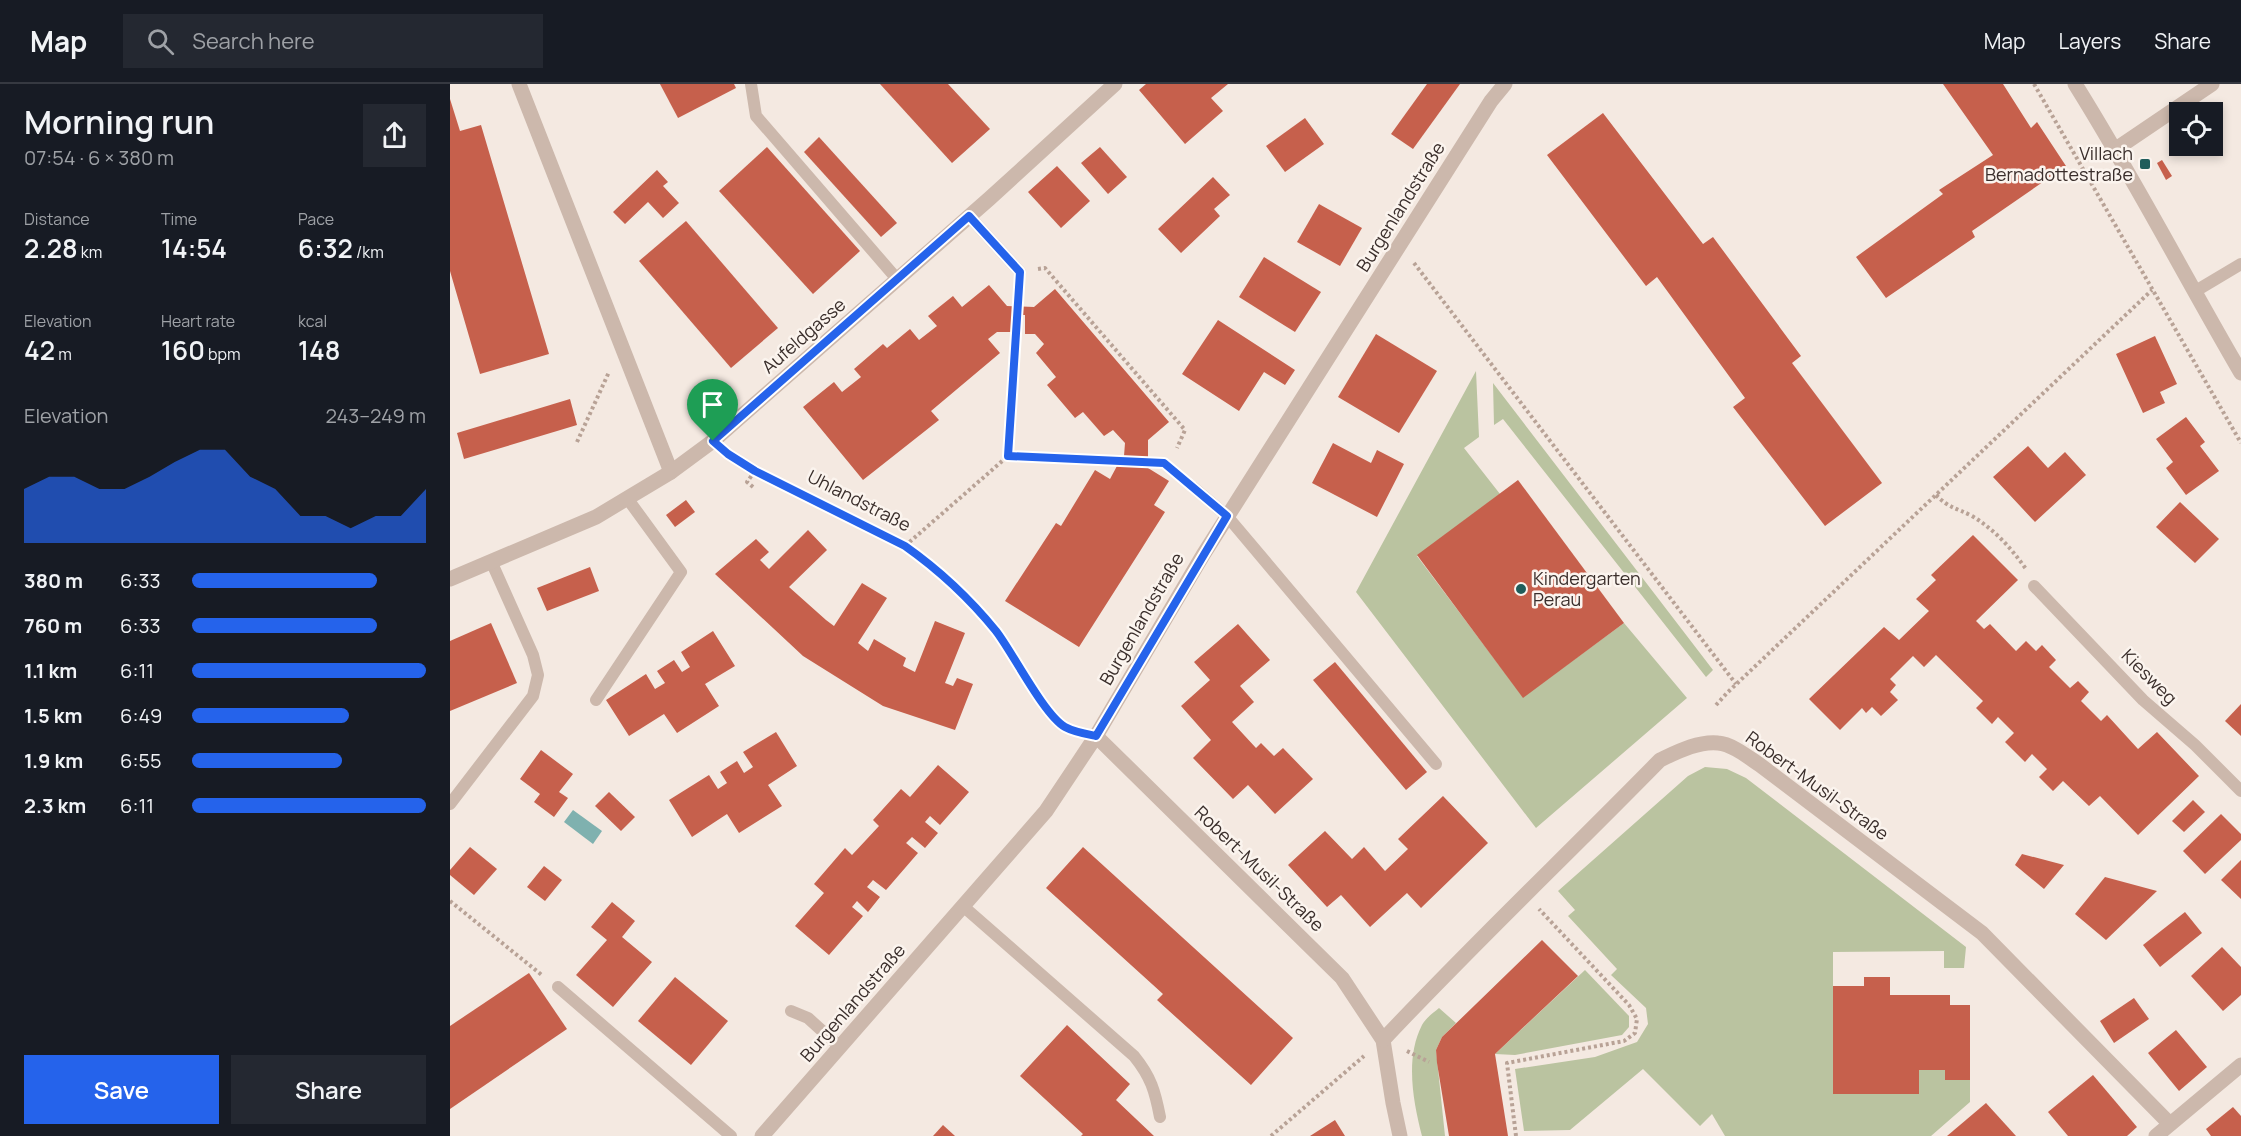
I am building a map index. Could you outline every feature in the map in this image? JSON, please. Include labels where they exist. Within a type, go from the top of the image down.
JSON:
[{"type":"street","points":[[519,84],[671,472]]},
{"type":"street","name":"Aufeldgasse","points":[[450,579],[596,517],[671,472],[713,441],[1115,84]]},
{"type":"street","name":"Burgenlandstraße","points":[[762,1136],[1046,811],[1096,736],[1227,516],[1491,101],[1505,84]]},
{"type":"street","points":[[2075,84],[2116,149],[2241,373]]},
{"type":"street","points":[[2116,149],[2212,84]]},
{"type":"street","name":"Robert-Musil-Straße","points":[[1096,736],[1342,978],[1383,1040],[1400,1136]]},
{"type":"street","name":"Robert-Musil-Straße","points":[[1383,1040],[1437,982],[1526,896],[1660,760],[1686,748],[1718,743],[1733,748],[1760,765],[1982,933],[2170,1124]]},
{"type":"street","points":[[2156,1136],[2241,1065]]},
{"type":"lane","points":[[751,84],[756,116],[897,279]]},
{"type":"lane","points":[[969,216],[1020,272]]},
{"type":"lane","points":[[2194,292],[2241,264]]},
{"type":"lane","points":[[1194,488],[1227,516],[1436,764]]},
{"type":"lane","points":[[596,700],[681,572],[627,498]]},
{"type":"lane","points":[[450,804],[532,696],[538,675],[533,655],[491,561]]},
{"type":"lane","name":"Kiesweg","points":[[2034,586],[2143,700],[2241,791]]},
{"type":"lane","points":[[964,907],[1134,1056],[1146,1070],[1154,1087],[1160,1117]]},
{"type":"lane","points":[[558,987],[731,1136]]},
{"type":"lane","points":[[791,1011],[808,1018],[840,1047]]},
{"type":"path","points":[[2034,84],[2241,443]]},
{"type":"path","points":[[1400,245],[1736,684]]},
{"type":"path","points":[[1008,456],[1020,272],[1045,268],[1185,430],[1177,448]]},
{"type":"path","points":[[1716,705],[2152,290]]},
{"type":"path","points":[[577,442],[609,372],[629,365]]},
{"type":"path","name":"Uhlandstraße","points":[[713,441],[728,454],[755,471],[905,546],[920,557],[975,605],[998,633],[1050,712],[1064,726],[1096,736]]},
{"type":"path","points":[[905,546],[1008,456],[1164,463],[1194,488]]},
{"type":"path","points":[[753,487],[747,482],[755,471]]},
{"type":"path","points":[[1936,495],[1947,506],[1970,515],[2000,537],[2021,562],[2034,586]]},
{"type":"path","points":[[1516,1136],[1507,1063],[1624,1041],[1635,1033],[1637,1018],[1629,1005],[1526,896]]},
{"type":"path","points":[[450,902],[558,987]]},
{"type":"path","points":[[1271,1136],[1383,1040]]},
{"type":"green space","points":[[1476,371],[1479,437],[1464,448],[1500,494],[1417,556],[1523,697],[1624,623],[1687,698],[1536,828],[1356,592]]},
{"type":"green space","points":[[1493,383],[1713,670],[1706,677],[1503,419],[1494,425]]},
{"type":"green space","points":[[1705,767],[1727,769],[1746,778],[1966,947],[1964,968],[1944,968],[1944,951],[1833,952],[1833,1094],[1919,1094],[1919,1070],[1945,1070],[1945,1080],[1970,1080],[1970,1102],[1931,1136],[1725,1136],[1712,1114],[1700,1126],[1643,1069],[1570,1130],[1524,1131],[1515,1069],[1595,1057],[1637,1042],[1648,1024],[1646,1008],[1611,975],[1617,969],[1568,916],[1575,910],[1558,891],[1688,776]]},
{"type":"green space","points":[[1585,970],[1629,1016],[1629,1027],[1622,1035],[1515,1055],[1495,1054]]},
{"type":"green space","points":[[1439,1008],[1456,1023],[1442,1037],[1436,1050],[1445,1136],[1422,1136],[1416,1109],[1412,1065],[1422,1025]]},
{"type":"water","points":[[573,810],[602,831],[593,844],[564,822]]},
{"type":"building","points":[[660,84],[734,84],[736,88],[678,118]]},
{"type":"building","points":[[880,84],[948,84],[990,129],[952,163]]},
{"type":"building","points":[[1146,84],[1228,84],[1211,98],[1223,111],[1185,144],[1139,90]]},
{"type":"building","points":[[1427,84],[1460,84],[1413,149],[1391,134]]},
{"type":"building","points":[[1943,84],[2003,84],[2031,128],[2037,122],[2066,166],[1972,231],[1975,237],[1886,298],[1856,257],[1943,194],[1939,190],[1993,155]]},
{"type":"building","points":[[450,99],[460,131],[481,125],[549,354],[480,374],[450,271]]},
{"type":"building","points":[[1603,113],[1703,244],[1713,237],[1801,356],[1792,363],[1882,483],[1825,526],[1733,407],[1745,398],[1657,277],[1646,286],[1547,155]]},
{"type":"building","points":[[1305,118],[1324,144],[1285,172],[1266,146]]},
{"type":"building","points":[[819,137],[897,223],[881,237],[804,152]]},
{"type":"building","points":[[767,147],[860,251],[813,294],[719,191]]},
{"type":"building","points":[[1100,147],[1127,177],[1108,194],[1081,163]]},
{"type":"building","points":[[2162,160],[2172,176],[2166,180],[2157,163]]},
{"type":"building","points":[[1057,166],[1090,201],[1061,228],[1028,192]]},
{"type":"building","points":[[657,170],[668,182],[663,186],[679,203],[663,218],[648,202],[625,224],[613,212]]},
{"type":"building","points":[[1213,177],[1230,195],[1214,209],[1220,216],[1181,253],[1158,229]]},
{"type":"building","points":[[1319,204],[1362,228],[1340,266],[1297,242]]},
{"type":"building","points":[[686,221],[778,328],[731,368],[639,261]]},
{"type":"building","points":[[1264,257],[1321,292],[1295,332],[1239,297]]},
{"type":"building","points":[[989,285],[1007,306],[1034,307],[1055,289],[1169,422],[1148,440],[1148,468],[1169,481],[1154,505],[1165,512],[1079,647],[1005,601],[1056,523],[1061,526],[1095,470],[1110,479],[1117,466],[1138,467],[1139,457],[1124,456],[1125,443],[1113,430],[1104,436],[1083,412],[1075,418],[1047,385],[1056,377],[1036,353],[1044,344],[1035,334],[1025,334],[1025,315],[1013,315],[1012,332],[997,332],[988,339],[1000,353],[931,411],[939,420],[863,480],[803,407],[834,382],[842,392],[861,377],[854,369],[883,344],[887,348],[910,329],[919,340],[937,326],[928,316],[953,296],[962,307]]},
{"type":"building","points":[[1218,320],[1295,370],[1285,385],[1264,372],[1239,411],[1182,374]]},
{"type":"building","points":[[1376,334],[1437,371],[1399,433],[1338,397]]},
{"type":"building","points":[[2155,336],[2177,384],[2160,392],[2165,403],[2143,413],[2116,354]]},
{"type":"building","points":[[570,399],[577,425],[464,459],[457,433]]},
{"type":"building","points":[[2186,417],[2205,442],[2200,446],[2219,471],[2186,495],[2166,468],[2173,462],[2156,439]]},
{"type":"building","points":[[1333,443],[1371,463],[1377,450],[1404,464],[1377,517],[1312,483]]},
{"type":"building","points":[[2028,446],[2048,468],[2065,452],[2086,475],[2035,522],[1993,477]]},
{"type":"building","name":"Kindergarten Perau","points":[[1518,480],[1624,623],[1523,698],[1417,555]]},
{"type":"building","points":[[686,500],[695,512],[675,527],[666,515]]},
{"type":"building","points":[[2180,502],[2219,539],[2195,563],[2156,527]]},
{"type":"building","points":[[808,530],[827,550],[789,587],[834,626],[862,583],[887,598],[858,643],[868,651],[874,639],[906,658],[903,666],[915,672],[935,621],[965,633],[945,683],[953,686],[957,678],[973,684],[955,730],[883,706],[803,656],[715,574],[756,539],[769,552],[760,560],[769,569]]},
{"type":"building","points":[[1973,535],[2018,580],[1976,621],[1984,629],[1990,624],[2016,651],[2026,641],[2036,651],[2042,645],[2056,660],[2049,667],[2070,688],[2078,681],[2089,692],[2081,701],[2101,721],[2107,715],[2138,749],[2157,732],[2199,776],[2138,835],[2100,796],[2089,806],[2063,781],[2053,791],[2039,777],[2047,769],[2032,754],[2025,762],[2005,742],[2014,733],[1998,717],[1992,724],[1976,708],[1983,701],[1936,655],[1924,667],[1913,656],[1890,679],[1896,685],[1890,692],[1898,700],[1881,716],[1872,707],[1866,713],[1862,708],[1840,730],[1809,699],[1884,627],[1899,640],[1929,611],[1916,599],[1936,580],[1931,575]]},
{"type":"building","points":[[590,567],[599,591],[547,611],[537,588]]},
{"type":"building","points":[[491,623],[517,683],[450,711],[450,641]]},
{"type":"building","points":[[1238,624],[1270,660],[1240,686],[1254,702],[1232,722],[1256,748],[1261,743],[1274,756],[1283,748],[1313,779],[1275,814],[1248,785],[1233,799],[1193,758],[1211,740],[1181,706],[1210,680],[1194,662]]},
{"type":"building","points":[[713,631],[735,666],[705,684],[719,706],[677,733],[664,714],[629,736],[606,700],[646,674],[655,689],[665,683],[657,671],[674,660],[682,672],[690,667],[681,652]]},
{"type":"building","points":[[1335,662],[1427,772],[1406,790],[1313,680]]},
{"type":"building","points":[[2241,704],[2241,736],[2225,721]]},
{"type":"building","points":[[776,732],[797,766],[768,785],[782,806],[739,833],[727,814],[692,837],[669,800],[709,775],[718,789],[727,783],[720,772],[737,761],[744,773],[753,767],[743,752]]},
{"type":"building","points":[[541,750],[573,774],[559,792],[568,798],[554,817],[534,802],[540,794],[520,779]]},
{"type":"building","points":[[938,765],[969,792],[940,825],[930,816],[925,822],[938,833],[925,848],[912,837],[906,843],[918,853],[886,890],[873,880],[867,887],[880,897],[868,912],[857,901],[852,907],[863,916],[829,955],[795,926],[824,893],[814,884],[845,848],[852,855],[879,826],[873,820],[901,789],[910,797]]},
{"type":"building","points":[[609,792],[635,817],[621,831],[595,806]]},
{"type":"building","points":[[1443,796],[1488,843],[1421,908],[1407,893],[1370,927],[1341,895],[1327,907],[1288,865],[1325,831],[1352,859],[1364,847],[1385,871],[1408,849],[1398,839]]},
{"type":"building","points":[[2193,800],[2205,812],[2184,832],[2172,821]]},
{"type":"building","points":[[2221,814],[2241,834],[2241,840],[2205,874],[2183,851]]},
{"type":"building","points":[[470,847],[497,869],[474,895],[450,875],[450,870]]},
{"type":"building","points":[[1083,847],[1293,1038],[1251,1085],[1157,1000],[1163,994],[1046,888]]},
{"type":"building","points":[[2022,854],[2064,865],[2044,889],[2015,865]]},
{"type":"building","points":[[2241,860],[2241,899],[2221,880]]},
{"type":"building","points":[[544,866],[562,880],[545,901],[527,887]]},
{"type":"building","points":[[2105,877],[2157,891],[2106,940],[2075,914]]},
{"type":"building","points":[[612,902],[635,921],[622,937],[652,962],[613,1007],[576,975],[607,940],[591,927]]},
{"type":"building","points":[[2185,912],[2202,933],[2160,967],[2143,945]]},
{"type":"building","points":[[1542,940],[1578,976],[1495,1054],[1508,1136],[1449,1136],[1436,1050],[1442,1037]]},
{"type":"building","points":[[2222,947],[2241,967],[2241,995],[2223,1011],[2191,976]]},
{"type":"building","points":[[529,973],[567,1029],[450,1109],[450,1026]]},
{"type":"building","points":[[675,977],[728,1021],[691,1065],[638,1021]]},
{"type":"building","points":[[1864,977],[1890,977],[1890,995],[1950,995],[1950,1005],[1970,1005],[1970,1080],[1945,1080],[1945,1070],[1919,1070],[1919,1094],[1833,1094],[1833,986],[1864,986]]},
{"type":"building","points":[[2134,998],[2149,1019],[2114,1043],[2100,1021]]},
{"type":"building","points":[[1067,1025],[1130,1084],[1116,1100],[1154,1136],[1081,1136],[1083,1134],[1020,1076]]},
{"type":"building","points":[[2176,1030],[2207,1067],[2179,1091],[2148,1053]]},
{"type":"building","points":[[2093,1075],[2137,1127],[2127,1136],[2068,1136],[2048,1112]]},
{"type":"building","points":[[1986,1103],[2016,1136],[1947,1136]]},
{"type":"building","points":[[2233,1107],[2241,1116],[2241,1136],[2211,1136],[2206,1129]]},
{"type":"building","points":[[1335,1120],[1345,1136],[1310,1136]]},
{"type":"building","points":[[943,1125],[955,1136],[933,1136]]},
{"type":"place","name":"Villach Bernadottestraße","points":[[2145,164]]},
{"type":"place","name":"Kindergarten Perau","points":[[1521,589]]},
{"type":"route","points":[[969,216],[1020,272],[1008,456],[1164,463],[1227,516],[1096,736],[1064,726],[1050,712],[998,633],[975,605],[920,557],[905,546],[755,471],[728,454],[713,441],[969,216]]}]
